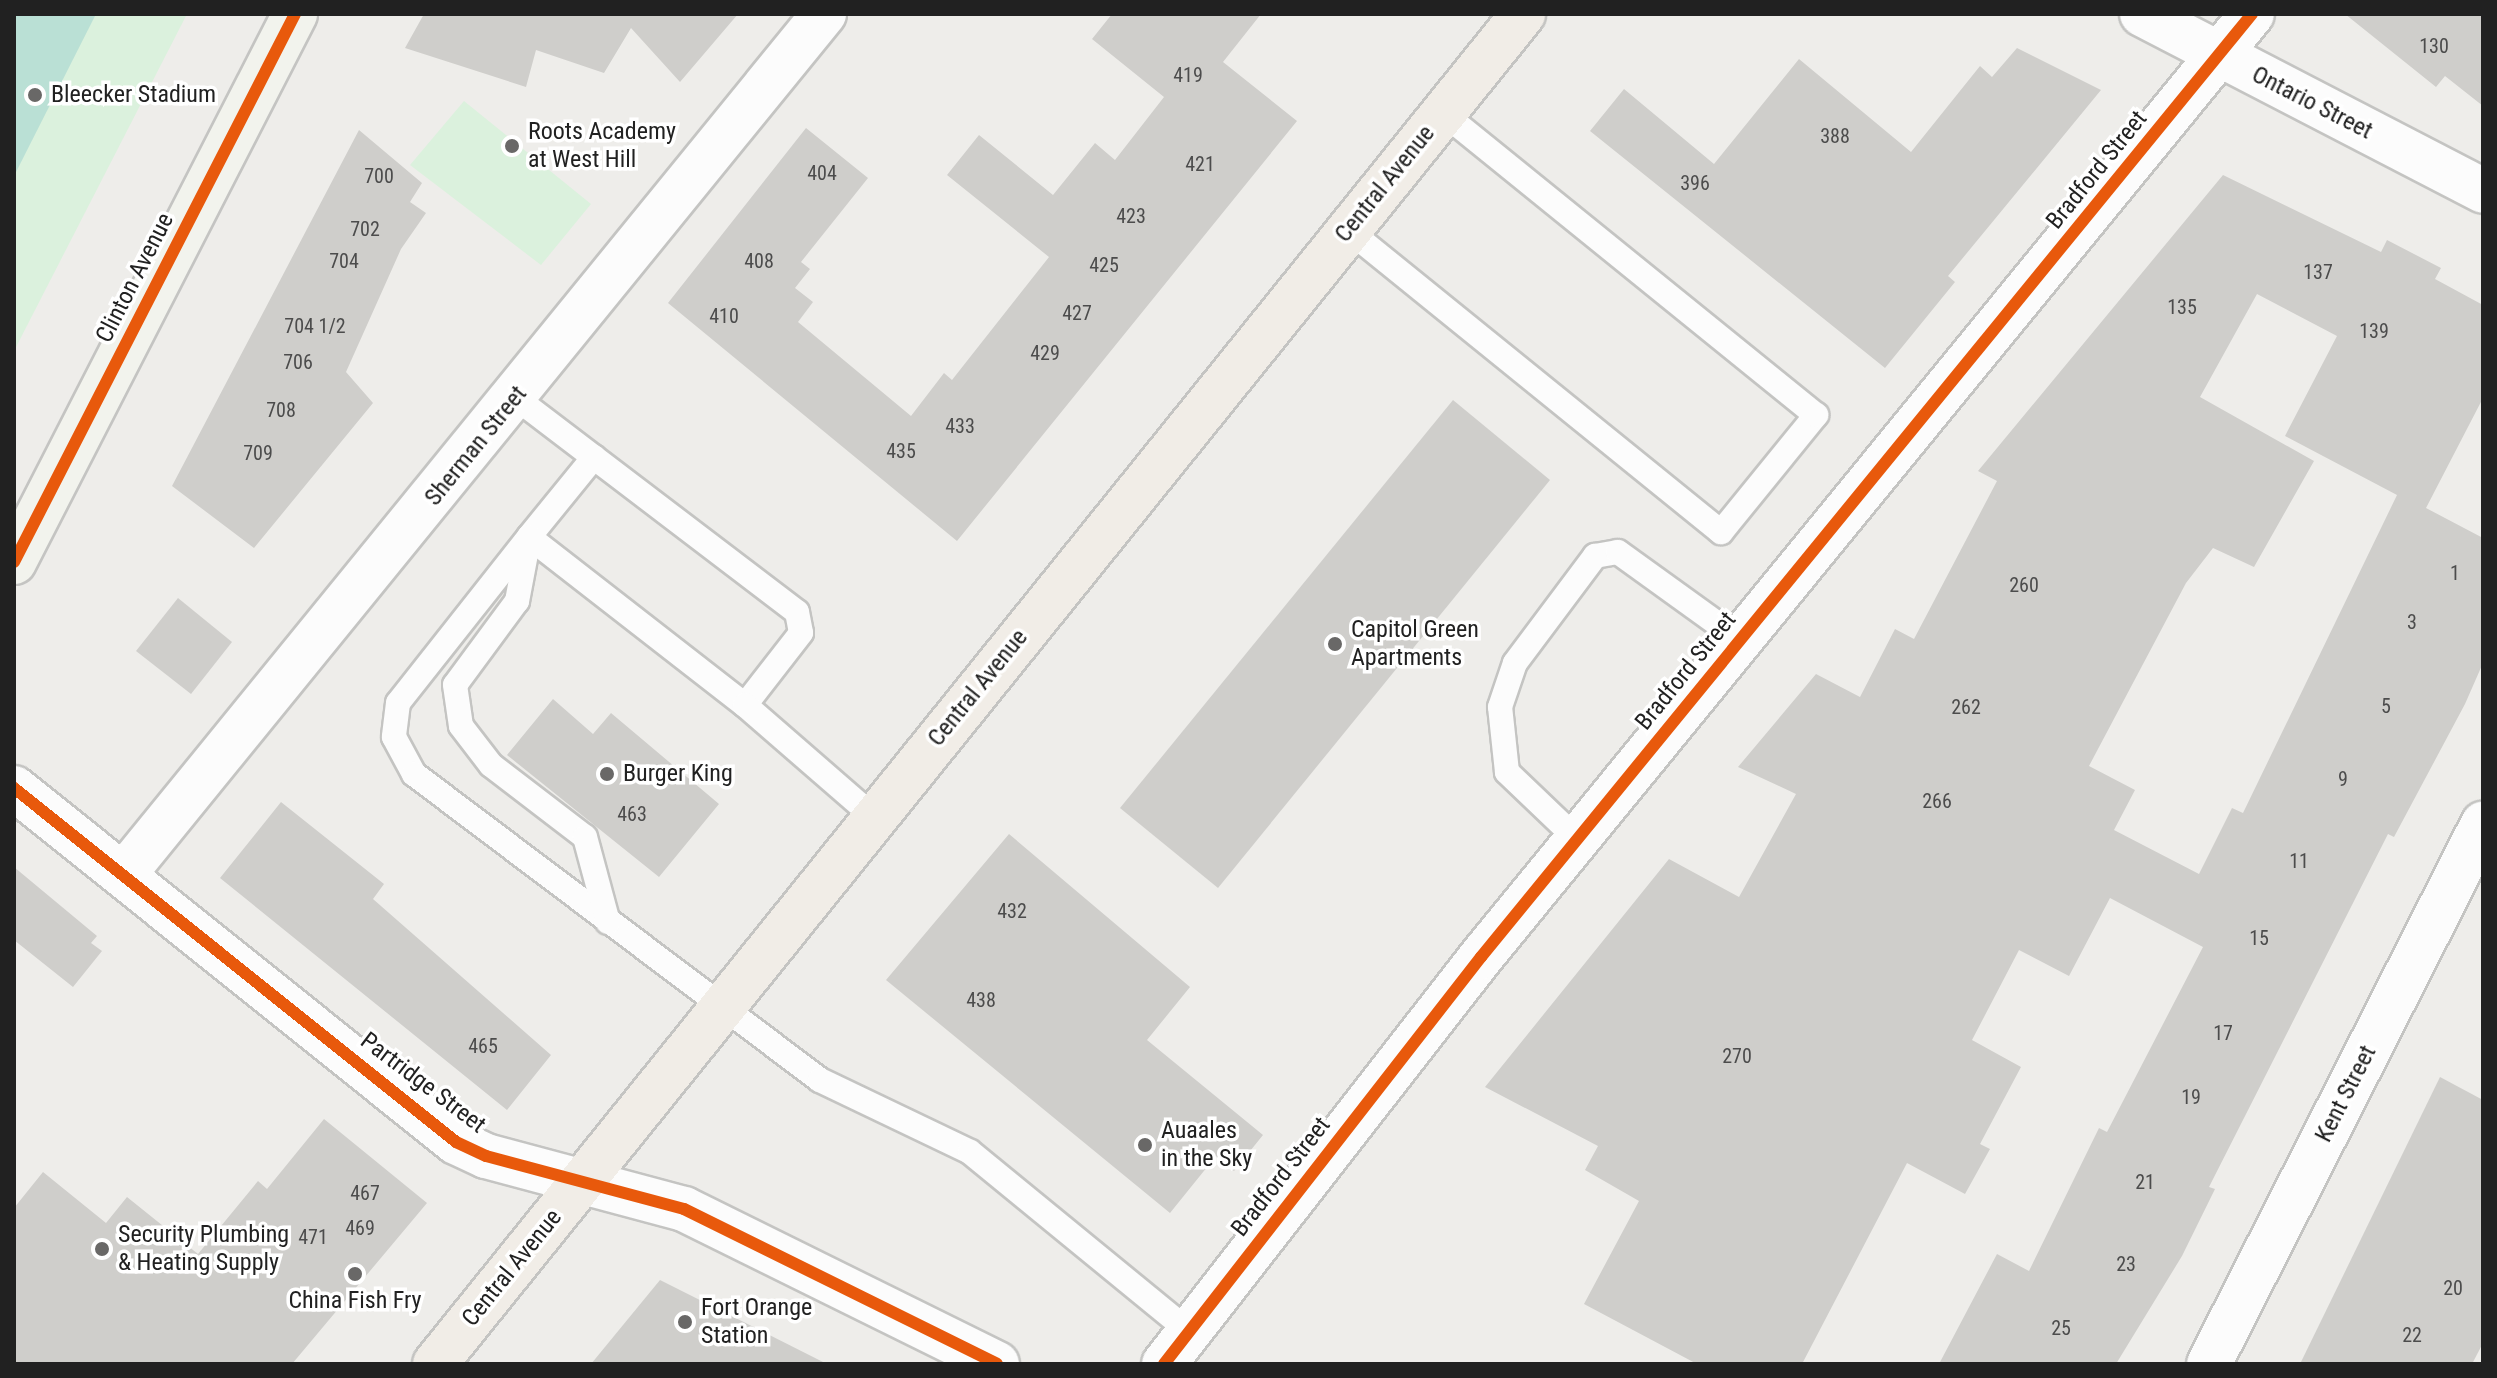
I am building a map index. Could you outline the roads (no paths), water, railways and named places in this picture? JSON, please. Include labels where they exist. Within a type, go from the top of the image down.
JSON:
[{"type":"main road","name":"Central Avenue","points":[[435,1364],[1523,14]]},
{"type":"street","name":"Clinton Avenue","points":[[14,562],[295,14]]},
{"type":"street","name":"Sherman Street","points":[[124,874],[516,398],[824,14]]},
{"type":"street","name":"Ontario Street","points":[[2142,14],[2483,191]]},
{"type":"street","name":"Bradford Street","points":[[1177,1347],[1577,839],[2252,14]]},
{"type":"street","name":"Partridge Street","points":[[14,788],[456,1142],[486,1156],[583,1179],[684,1209],[997,1364]]},
{"type":"street","name":"Kent Street","points":[[2209,1364],[2483,824]]},
{"type":"lane","points":[[1348,230],[1721,532],[1731,520],[1816,415],[1443,113]]},
{"type":"lane","points":[[516,398],[797,612],[796,641],[745,705]]},
{"type":"lane","points":[[594,457],[398,703],[394,737],[414,774],[820,1080],[970,1152],[1177,1347]]},
{"type":"lane","points":[[529,537],[745,705],[874,817]]},
{"type":"lane","points":[[529,537],[517,601],[455,685],[461,726],[491,765],[585,837],[608,922]]},
{"type":"lane","points":[[1577,839],[1507,772],[1500,707],[1515,663],[1585,568],[1599,552],[1618,552],[1740,640]]},
{"type":"place","name":"Bleecker Stadium","points":[[35,95]]},
{"type":"place","name":"Roots Academy at West Hill","points":[[512,146]]},
{"type":"place","name":"Capitol Green Apartments","points":[[1335,644]]},
{"type":"place","name":"Burger King","points":[[607,774]]},
{"type":"place","name":"Auaales in the Sky","points":[[1145,1145]]},
{"type":"place","name":"Security Plumbing & Heating Supply","points":[[102,1249]]},
{"type":"place","name":"China Fish Fry","points":[[355,1274]]},
{"type":"place","name":"Fort Orange Station","points":[[685,1322]]}]
